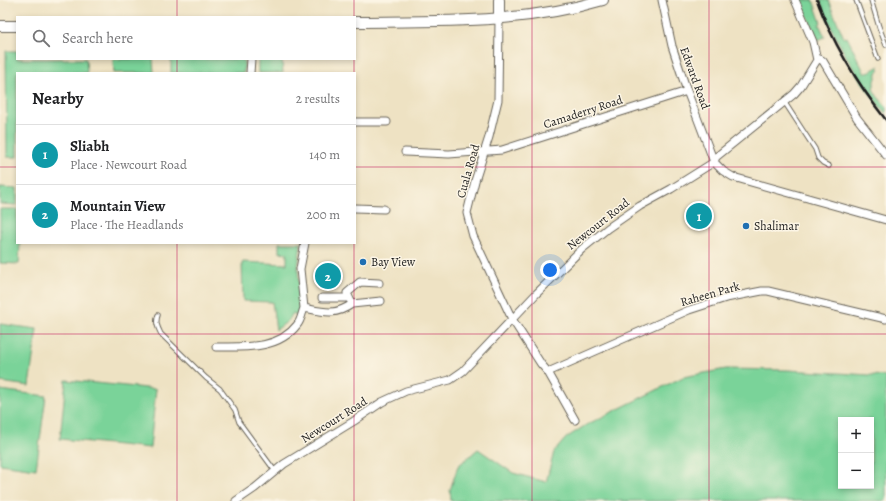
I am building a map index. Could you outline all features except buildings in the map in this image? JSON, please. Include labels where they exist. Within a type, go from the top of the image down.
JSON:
[{"type":"main road","points":[[498,20],[499,0]]},
{"type":"main road","points":[[356,22],[498,20],[558,11],[603,0]]},
{"type":"main road","points":[[0,26],[16,26]]},
{"type":"street","name":"Edward Road","points":[[662,0],[670,39],[687,91],[714,162]]},
{"type":"street","points":[[795,0],[813,42],[817,60],[820,59],[823,61],[861,123],[886,156]]},
{"type":"street","name":"Cuala Road","points":[[498,20],[498,100],[485,152],[467,213],[473,236],[512,319],[548,372],[575,420]]},
{"type":"street","points":[[250,72],[251,60]]},
{"type":"street","name":"Newcourt Road","points":[[236,501],[284,464],[382,402],[406,391],[450,380],[463,371],[560,269],[582,249],[608,228],[640,206],[714,162],[716,158],[785,103],[802,86],[817,60]]},
{"type":"street","name":"Camaderry Road","points":[[404,152],[449,154],[502,150],[687,91]]},
{"type":"street","points":[[356,122],[387,122]]},
{"type":"street","points":[[714,162],[723,171],[733,176],[886,220]]},
{"type":"street","points":[[356,208],[384,209]]},
{"type":"street","points":[[216,347],[254,347],[273,342],[288,334],[298,324],[304,308],[300,269],[305,244]]},
{"type":"street","points":[[351,301],[347,293],[360,282],[379,283]]},
{"type":"street","name":"Raheen Park","points":[[548,372],[688,310],[726,298],[762,291],[768,291],[886,319]]},
{"type":"street","points":[[322,298],[351,301],[381,301]]},
{"type":"street","points":[[304,308],[333,313],[343,311],[351,301]]},
{"type":"lane","points":[[856,0],[878,59]]},
{"type":"lane","points":[[871,0],[878,27],[886,45]]},
{"type":"lane","points":[[785,103],[815,149],[818,158],[829,166]]},
{"type":"lane","points":[[158,316],[157,328],[161,334],[206,378],[220,389],[235,410],[243,427],[275,471]]},
{"type":"green space","points":[[800,0],[813,0],[821,23],[819,24],[825,37],[818,40]]},
{"type":"green space","points":[[820,0],[828,0],[844,38],[847,37],[865,74],[879,66],[873,89],[886,106],[886,114],[866,88],[848,60]]},
{"type":"green space","points":[[6,51],[16,51],[16,60],[86,60],[87,72],[16,72],[16,157],[7,157]]},
{"type":"green space","points":[[113,60],[153,60],[154,72],[114,72]]},
{"type":"green space","points":[[171,60],[244,60],[244,72],[171,72]]},
{"type":"green space","points":[[258,60],[282,60],[283,72],[258,72]]},
{"type":"green space","points":[[0,187],[16,188],[16,205],[0,204]]},
{"type":"green space","points":[[0,209],[16,209],[16,244],[20,244],[19,264],[0,263]]},
{"type":"green space","points":[[279,244],[301,244],[298,268],[300,310],[298,317],[293,313],[288,321],[276,330],[272,302],[243,301],[242,262],[287,264],[287,253],[279,252]]},
{"type":"green space","points":[[0,324],[37,329],[29,386],[0,382]]},
{"type":"green space","points":[[726,369],[788,370],[886,376],[886,501],[451,501],[450,490],[458,466],[478,449],[513,473],[546,482],[554,452],[566,438],[586,425],[683,377]]},
{"type":"green space","points":[[66,380],[156,389],[150,448],[60,439]]},
{"type":"green space","points":[[0,390],[46,396],[36,469],[0,464]]},
{"type":"railway","points":[[817,0],[838,48],[865,92],[886,120]]},
{"type":"place","name":"Sliabh","points":[[699,216]]},
{"type":"place","name":"Shalimar","points":[[746,226]]},
{"type":"place","name":"Bay View","points":[[363,262]]},
{"type":"place","name":"Mountain View","points":[[328,276]]}]
